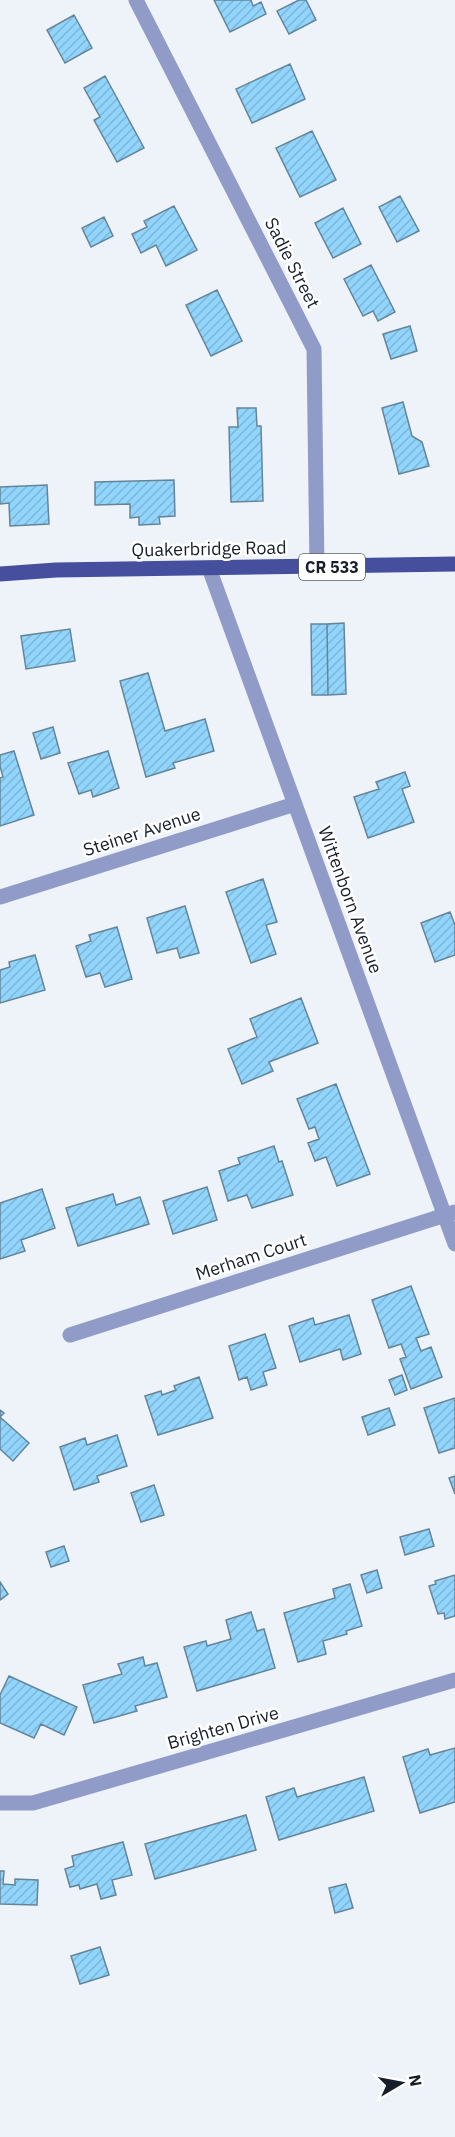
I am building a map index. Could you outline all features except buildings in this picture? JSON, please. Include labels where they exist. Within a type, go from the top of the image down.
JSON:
[{"type":"main road","name":"Quakerbridge Road","points":[[0,574],[56,570],[455,564]]},
{"type":"street","name":"Sadie Street","points":[[136,0],[314,349],[317,567]]},
{"type":"street","name":"Wittenborn Avenue","points":[[209,568],[449,1214],[455,1244]]},
{"type":"street","name":"Steiner Avenue","points":[[0,897],[295,804]]},
{"type":"street","name":"Merham Court","points":[[70,1335],[449,1214]]},
{"type":"street","name":"Brighten Drive","points":[[0,1803],[33,1803],[455,1680]]}]
